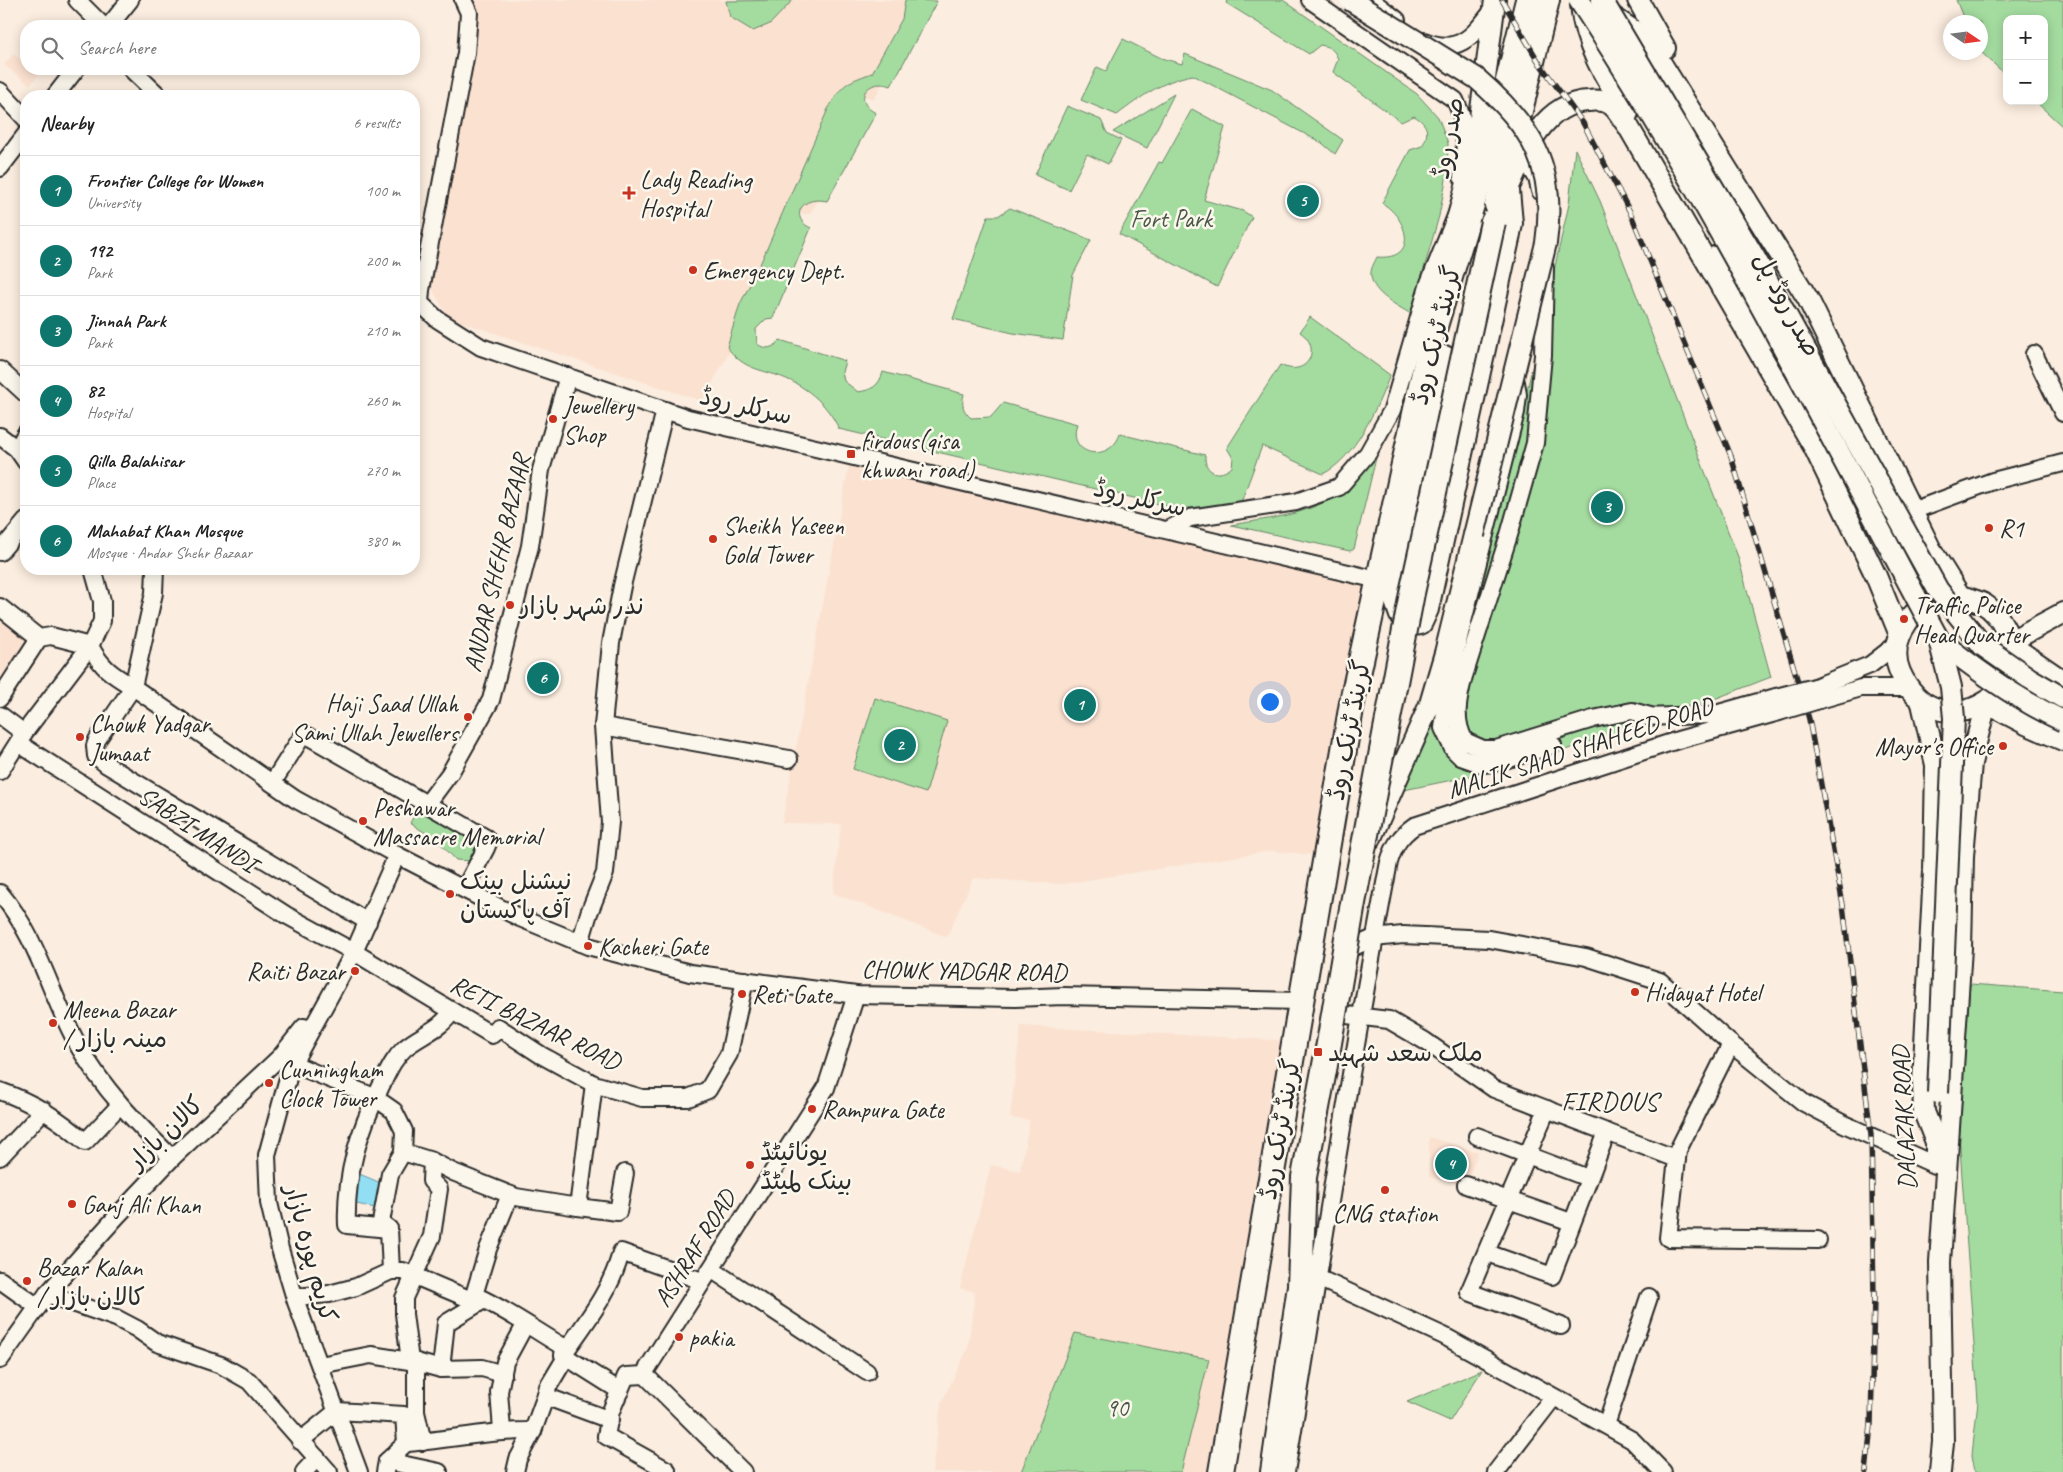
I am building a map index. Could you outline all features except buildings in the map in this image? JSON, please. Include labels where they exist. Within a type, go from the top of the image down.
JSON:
[{"type":"highway","name":"گرینڈ ٹرنک روڈ","points":[[1221,1472],[1353,697],[1432,336],[1500,113],[1528,0]]},
{"type":"highway","name":"گرینڈ ٹرنک روڈ","points":[[1273,1472],[1300,1286],[1304,1177],[1362,858],[1412,593],[1547,0]]},
{"type":"highway","points":[[1446,285],[1449,330],[1397,600],[1402,615],[1415,623],[1420,622],[1426,609],[1508,238],[1510,223],[1499,205]]},
{"type":"main road","points":[[1350,0],[1476,78],[1512,110],[1538,154],[1545,177],[1549,222],[1546,244],[1515,373],[1445,653],[1430,704],[1362,858]]},
{"type":"main road","name":"صدر روڈ پل","points":[[1602,0],[1755,258],[1918,557],[1938,590],[1984,646],[2006,663],[2063,698]]},
{"type":"main road","points":[[1638,0],[1643,12],[1855,366],[1875,432]]},
{"type":"main road","points":[[1580,2],[1582,24],[1592,52],[1619,99],[1762,328],[1792,385],[1814,448]]},
{"type":"main road","name":"صدر روڈ پل","points":[[1580,2],[1633,82],[1751,288],[1939,640]]},
{"type":"main road","name":"صدر روڈ","points":[[1446,285],[1459,207],[1476,149],[1495,4]]},
{"type":"main road","points":[[1613,16],[1646,39],[1808,299],[1875,432],[1930,548],[1960,596]]},
{"type":"main road","points":[[1499,205],[1523,156],[1547,121],[1560,110],[1576,102],[1599,101],[1614,106],[1628,126],[1814,448],[1876,576],[1898,640],[1898,667],[1907,688],[1922,703],[1943,711],[1966,711],[1986,703],[2002,687],[2011,668],[2011,643],[2001,619],[1983,603],[1960,596],[1935,599],[1913,613],[1898,640]]},
{"type":"main road","points":[[1841,504],[1858,510],[1875,508],[1890,499],[1900,485]]},
{"type":"main road","points":[[2011,643],[2063,613]]},
{"type":"main road","points":[[1939,640],[1963,660],[2018,697],[2063,721]]},
{"type":"main road","points":[[1936,1142],[1954,718],[1951,687],[1939,640]]},
{"type":"main road","points":[[2011,643],[2063,680]]},
{"type":"main road","name":"DALAZAK ROAD","points":[[1922,703],[1936,765],[1923,1096],[1924,1112],[1936,1142],[1929,1472]]},
{"type":"main road","points":[[1986,703],[2026,724],[2063,740]]},
{"type":"main road","name":"DALAZAK ROAD","points":[[1940,1472],[1943,1442],[1940,1262],[1961,948],[1963,856],[1971,763],[1986,703]]},
{"type":"street","points":[[77,0],[97,20]]},
{"type":"street","points":[[114,20],[130,0]]},
{"type":"street","name":"سرکلر روڈ","points":[[420,276],[466,53],[470,13],[463,0]]},
{"type":"street","points":[[1169,529],[1190,518],[1296,502],[1339,487],[1368,453],[1392,410],[1429,283],[1459,207],[1466,133],[1464,116],[1455,100],[1310,0]]},
{"type":"street","points":[[1371,0],[1425,42],[1446,48],[1470,38],[1495,4]]},
{"type":"street","points":[[60,90],[71,75]]},
{"type":"street","points":[[137,75],[153,90]]},
{"type":"street","points":[[0,91],[20,113]]},
{"type":"street","points":[[0,168],[20,142]]},
{"type":"street","points":[[1523,156],[1537,178],[1543,211],[1545,276],[1544,346],[1538,419],[1535,443],[1519,499],[1464,676],[1457,723],[1465,741],[1483,749],[1496,750],[1593,719],[1632,711],[1650,716]]},
{"type":"street","name":"سرکلر روڈ","points":[[420,303],[437,319],[481,347],[665,410],[751,433],[1169,529],[1378,580]]},
{"type":"street","points":[[2034,354],[2063,413]]},
{"type":"street","points":[[0,370],[20,388]]},
{"type":"street","points":[[1515,373],[1518,395],[1516,412],[1450,673],[1443,715],[1446,738],[1461,757],[1481,764],[1496,763],[1609,725],[1650,716]]},
{"type":"street","name":"ANDAR SHEHR BAZAAR","points":[[427,804],[450,773],[491,700],[530,546],[541,470],[568,376]]},
{"type":"street","points":[[580,943],[589,913],[605,873],[610,822],[603,726],[611,643],[622,586],[665,410]]},
{"type":"street","points":[[0,436],[20,454]]},
{"type":"street","points":[[1912,511],[1993,481],[2063,463]]},
{"type":"street","points":[[0,552],[20,529]]},
{"type":"street","points":[[0,771],[21,738],[90,646],[102,621],[102,601],[95,575]]},
{"type":"street","points":[[155,575],[154,593],[133,687],[97,740],[95,752],[98,758],[368,922]]},
{"type":"street","points":[[0,607],[39,638]]},
{"type":"street","points":[[2,690],[39,638],[51,636],[90,646]]},
{"type":"street","name":"MALIK SAAD SHAHEED ROAD","points":[[1816,694],[1870,664],[1898,640]]},
{"type":"street","name":"CHOWK YADGAR ROAD","points":[[90,646],[100,664],[112,675],[133,687],[295,799],[397,855],[465,888],[520,918],[580,943],[690,973],[856,995],[1015,998],[1063,996],[1300,1002]]},
{"type":"street","name":"MALIK SAAD SHAHEED ROAD","points":[[1650,716],[1712,715],[1777,704],[1816,694],[1875,686],[1907,688]]},
{"type":"street","name":"MALIK SAAD SHAHEED ROAD","points":[[1374,938],[1389,862],[1400,838],[1414,826],[1678,740],[1777,704]]},
{"type":"street","name":"SABZI MANDI","points":[[0,715],[21,738],[286,915],[354,952]]},
{"type":"street","points":[[603,726],[789,759]]},
{"type":"street","points":[[273,782],[301,738],[306,736],[486,838],[488,843],[465,888]]},
{"type":"street","name":"کریم پورہ بازار","points":[[359,1472],[295,1297],[269,1203],[266,1180],[267,1155],[287,1060],[332,992],[354,952],[397,855]]},
{"type":"street","points":[[0,893],[26,929],[78,1045],[120,1105],[172,1158]]},
{"type":"street","points":[[1349,949],[1374,938],[1403,935],[1489,939],[1614,964],[1660,981],[1731,1044],[1804,1103],[1844,1124],[1936,1164]]},
{"type":"street","points":[[1286,1472],[1374,938]]},
{"type":"street","name":"RETI BAZAAR ROAD","points":[[354,952],[492,1035],[498,1027],[541,1055],[594,1084],[642,1098],[688,1098],[708,1090],[729,1054],[745,980]]},
{"type":"street","name":"ASHRAF ROAD","points":[[645,1375],[706,1275],[826,1088],[856,995]]},
{"type":"street","points":[[389,1229],[347,1225],[346,1196],[358,1139],[390,1065],[406,1047],[442,1023],[452,1010]]},
{"type":"street","points":[[1338,1014],[1389,1020],[1425,1041],[1494,1089],[1677,1159]]},
{"type":"street","points":[[1731,1044],[1678,1150],[1668,1238],[1818,1240]]},
{"type":"street","points":[[287,1060],[375,1098],[394,1111],[404,1131],[403,1152],[390,1174],[381,1222],[389,1229],[391,1271]]},
{"type":"street","name":"کالان بازار","points":[[0,1360],[42,1301],[172,1158],[287,1060]]},
{"type":"street","points":[[578,1207],[594,1084]]},
{"type":"street","points":[[0,1091],[27,1101],[44,1110],[85,1142],[120,1105]]},
{"type":"street","points":[[1547,1109],[1469,1292],[1561,1326]]},
{"type":"street","points":[[0,1157],[44,1110]]},
{"type":"street","points":[[1487,1253],[1552,1276],[1571,1222],[1607,1132]]},
{"type":"street","points":[[1477,1136],[1588,1178]]},
{"type":"street","points":[[403,1152],[432,1161],[453,1172],[510,1195],[618,1212],[625,1173]]},
{"type":"street","points":[[415,1442],[416,1412],[413,1361],[404,1314],[404,1298],[416,1276],[432,1236],[439,1188],[431,1181],[432,1161]]},
{"type":"street","points":[[1466,1185],[1571,1222]]},
{"type":"street","points":[[441,1369],[446,1323],[479,1298],[488,1249],[510,1195]]},
{"type":"street","points":[[515,1472],[518,1459],[533,1431],[548,1387],[617,1268],[621,1252],[706,1275],[867,1372]]},
{"type":"street","points":[[295,1297],[329,1294],[356,1287],[391,1271],[403,1271],[469,1299],[479,1298],[525,1325],[620,1391]]},
{"type":"street","points":[[1318,1278],[1444,1336],[1632,1440],[1663,1472]]},
{"type":"street","points":[[0,1280],[42,1301],[116,1318],[157,1343],[221,1365],[239,1375],[249,1381],[329,1472]]},
{"type":"street","points":[[1606,1426],[1649,1297]]},
{"type":"street","points":[[502,1430],[499,1392],[505,1362],[525,1325]]},
{"type":"street","points":[[320,1365],[371,1355],[413,1361],[441,1369],[482,1368],[503,1374]]},
{"type":"street","points":[[666,1472],[667,1470],[606,1436],[626,1376],[645,1375],[743,1472]]},
{"type":"street","points":[[546,1395],[610,1420]]},
{"type":"street","points":[[1496,1472],[1553,1398]]},
{"type":"street","points":[[300,1440],[337,1411],[404,1415],[415,1442]]},
{"type":"street","points":[[386,1466],[415,1442],[459,1438],[502,1430],[533,1431]]},
{"type":"street","points":[[304,1472],[317,1458]]},
{"type":"street","points":[[386,1466],[439,1472]]},
{"type":"shaded area","name":"Lady Reading Hospital","points":[[475,0],[913,0],[923,7],[874,99],[865,96],[856,98],[859,128],[810,214],[790,214],[736,341],[702,401],[449,318],[431,287],[430,253],[447,175],[460,133],[453,130],[476,35],[465,21]]},
{"type":"shaded area","points":[[13,54],[20,59],[20,75],[38,75],[30,85],[4,65]]},
{"type":"shaded area","points":[[851,454],[1380,588],[1325,856],[1272,851],[1062,884],[973,878],[947,937],[833,893],[841,824],[782,823]]},
{"type":"shaded area","points":[[0,610],[36,638],[0,694]]},
{"type":"shaded area","points":[[1021,1026],[1293,1041],[1221,1472],[932,1472],[941,1404],[968,1348],[975,1292],[960,1288],[991,1165],[1020,1171],[1030,1120],[1010,1118]]},
{"type":"shaded area","points":[[1429,1137],[1478,1152],[1466,1185],[1429,1177]]},
{"type":"green space","points":[[793,0],[770,24],[753,31],[730,17],[726,1]]},
{"type":"green space","points":[[905,0],[937,1],[891,86],[875,85],[865,92],[865,103],[876,113],[827,201],[810,201],[801,209],[799,214],[801,219],[811,228],[773,318],[766,319],[756,329],[757,344],[769,348],[780,340],[845,361],[842,372],[844,381],[858,392],[867,390],[877,384],[883,372],[964,394],[963,408],[971,418],[991,417],[1003,403],[1077,424],[1075,435],[1078,443],[1083,449],[1091,452],[1108,450],[1120,434],[1205,455],[1207,466],[1210,470],[1218,473],[1232,467],[1233,458],[1227,448],[1280,365],[1298,368],[1305,365],[1309,359],[1311,345],[1300,332],[1310,317],[1390,375],[1364,431],[1335,467],[1323,474],[1262,446],[1240,505],[1186,508],[1168,506],[839,429],[828,411],[805,389],[786,379],[749,366],[733,354],[727,347],[740,304],[758,269],[828,109],[845,85],[872,73],[902,19]]},
{"type":"green space","points":[[1227,0],[1283,0],[1417,94],[1438,117],[1448,143],[1447,174],[1439,216],[1411,314],[1381,294],[1373,282],[1371,274],[1372,266],[1377,257],[1390,256],[1399,252],[1404,246],[1405,238],[1399,219],[1382,203],[1410,150],[1422,146],[1427,133],[1425,126],[1414,116],[1401,122],[1333,72],[1338,59],[1331,49],[1320,45],[1309,54],[1226,3]]},
{"type":"green space","points":[[1956,0],[2063,0],[2063,127],[2039,105],[2048,105],[2048,15],[2003,15],[2003,72],[1988,58],[1988,15],[1962,15]]},
{"type":"green space","points":[[1123,39],[1161,58],[1182,64],[1185,54],[1272,90],[1343,140],[1335,154],[1322,143],[1193,75],[1162,85],[1117,115],[1081,100],[1097,67],[1106,71]]},
{"type":"green space","points":[[1174,94],[1147,148],[1113,132]]},
{"type":"green space","points":[[1067,106],[1101,120],[1107,133],[1121,140],[1108,164],[1087,154],[1069,190],[1035,175]]},
{"type":"green space","name":"Fort Park","points":[[1192,109],[1225,127],[1204,200],[1243,211],[1252,217],[1217,287],[1119,234],[1159,162],[1162,163]]},
{"type":"green space","points":[[1575,149],[1600,201],[1738,557],[1771,677],[1704,703],[1515,767],[1399,791],[1512,457],[1569,204]]},
{"type":"green space","points":[[1010,208],[1091,240],[1073,275],[1063,340],[1013,333],[953,319],[988,216],[998,216]]},
{"type":"green space","points":[[1373,456],[1376,458],[1354,549],[1350,551],[1231,525],[1293,514],[1329,500],[1359,475]]},
{"type":"green space","points":[[875,698],[947,721],[926,793],[853,769]]},
{"type":"green space","points":[[422,801],[482,841],[471,861],[456,860],[438,841],[410,823]]},
{"type":"green space","points":[[1970,984],[2063,991],[2063,1472],[1975,1472],[1972,1455],[1978,1401],[1959,1134]]},
{"type":"green space","name":"90","points":[[1075,1333],[1209,1359],[1181,1472],[1021,1472]]},
{"type":"green space","points":[[1482,1370],[1450,1421],[1407,1402]]},
{"type":"water","points":[[357,1173],[381,1183],[375,1208],[352,1203]]},
{"type":"railway","points":[[1502,0],[1540,64],[1583,123],[1630,212],[1731,456],[1809,719],[1843,905],[1871,1135],[1874,1297],[1871,1425],[1866,1472]]},
{"type":"place","name":"Lady Reading Hospital","points":[[629,193]]},
{"type":"place","name":"Qilla Balahisar","points":[[1303,201]]},
{"type":"place","name":"Emergency Dept.","points":[[693,270]]},
{"type":"place","name":"Jewellery Shop","points":[[553,419]]},
{"type":"place","name":"firdous(qisa khwani road)","points":[[851,454]]},
{"type":"place","name":"Jinnah Park","points":[[1607,507]]},
{"type":"place","name":"R1","points":[[1989,528]]},
{"type":"place","name":"Sheikh Yaseen Gold Tower","points":[[713,539]]},
{"type":"place","name":"ندر شہر بازار","points":[[510,605]]},
{"type":"place","name":"Traffic Police Head Quarter","points":[[1904,619]]},
{"type":"place","name":"Mahabat Khan Mosque","points":[[543,678]]},
{"type":"place","name":"Frontier College for Women","points":[[1080,705]]},
{"type":"place","name":"Haji Saad Ullah Sami Ullah Jewellers","points":[[468,717]]},
{"type":"place","name":"Chowk Yadgar Jumaat","points":[[80,737]]},
{"type":"place","name":"192","points":[[900,745]]},
{"type":"place","name":"Mayor's Office","points":[[2003,746]]},
{"type":"place","name":"Peshawar Massacre Memorial","points":[[363,821]]},
{"type":"place","name":"نیشنل بینک آف پاکستان","points":[[450,894]]},
{"type":"place","name":"Kacheri Gate","points":[[588,946]]},
{"type":"place","name":"Raiti Bazar","points":[[355,971]]},
{"type":"place","name":"Hidayat Hotel","points":[[1635,992]]},
{"type":"place","name":"Reti Gate","points":[[742,994]]},
{"type":"place","name":"Meena Bazar / مينہ بازار","points":[[53,1023]]},
{"type":"place","name":"ملک سعد شہید","points":[[1318,1052]]},
{"type":"place","name":"Cunningham Clock Tower","points":[[269,1083]]},
{"type":"place","name":"Rampura Gate","points":[[812,1109]]},
{"type":"place","name":"82","points":[[1451,1164]]},
{"type":"place","name":"یونائیٹڈ بینک لمیٹڈ","points":[[750,1165]]},
{"type":"place","name":"CNG station","points":[[1385,1190]]},
{"type":"place","name":"Ganj Ali Khan","points":[[72,1204]]},
{"type":"place","name":"Bazar Kalan / کالان بازار","points":[[27,1281]]},
{"type":"place","name":"pakia","points":[[679,1337]]},
{"type":"district","name":"FIRDOUS","points":[[1610,1101]]}]
